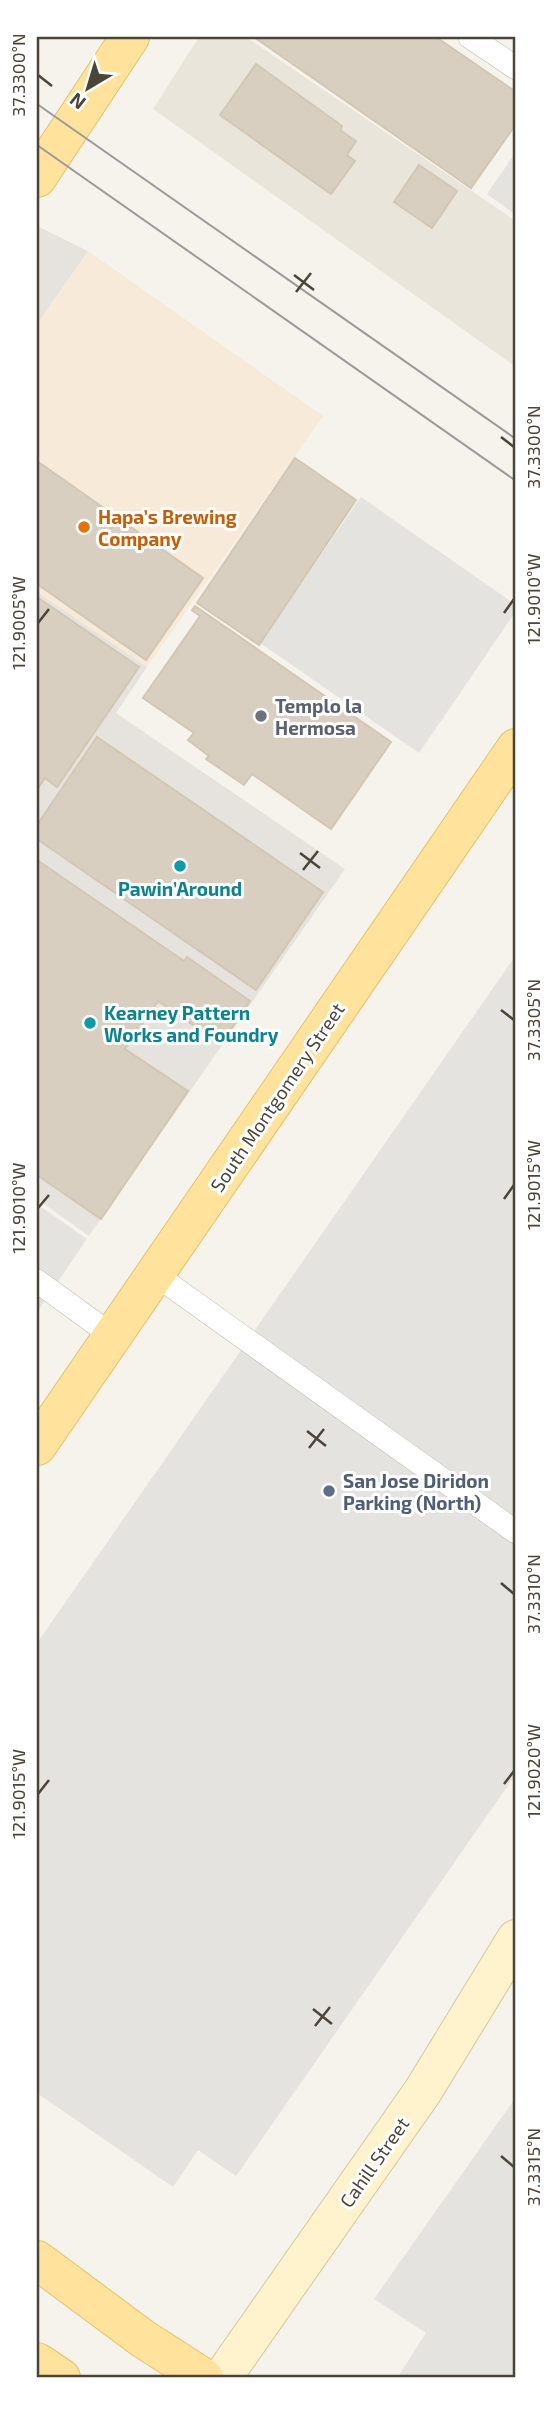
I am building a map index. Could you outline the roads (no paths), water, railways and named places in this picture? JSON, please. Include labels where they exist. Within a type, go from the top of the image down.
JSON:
[{"type":"main road","points":[[37,178],[130,37]]},
{"type":"main road","name":"South Montgomery Street","points":[[37,1446],[516,748]]},
{"type":"main road","points":[[37,2260],[142,2338],[204,2378]]},
{"type":"main road","points":[[37,2362],[61,2378]]},
{"type":"street","name":"Cahill Street","points":[[222,2378],[424,2091],[516,1939]]},
{"type":"lane","points":[[471,37],[516,68]]},
{"type":"lane","points":[[156,1275],[516,1532]]},
{"type":"lane","points":[[37,1281],[114,1337]]},
{"type":"tram line","points":[[37,104],[516,439]]},
{"type":"tram line","points":[[37,145],[516,481]]},
{"type":"place","name":"Hapa’s Brewing Company","points":[[84,527]]},
{"type":"place","name":"Templo la Hermosa","points":[[261,716]]},
{"type":"place","name":"Pawin’Around","points":[[180,866]]},
{"type":"place","name":"Kearney Pattern Works and Foundry","points":[[90,1023]]},
{"type":"place","name":"San Jose Diridon Parking (North)","points":[[329,1491]]}]
